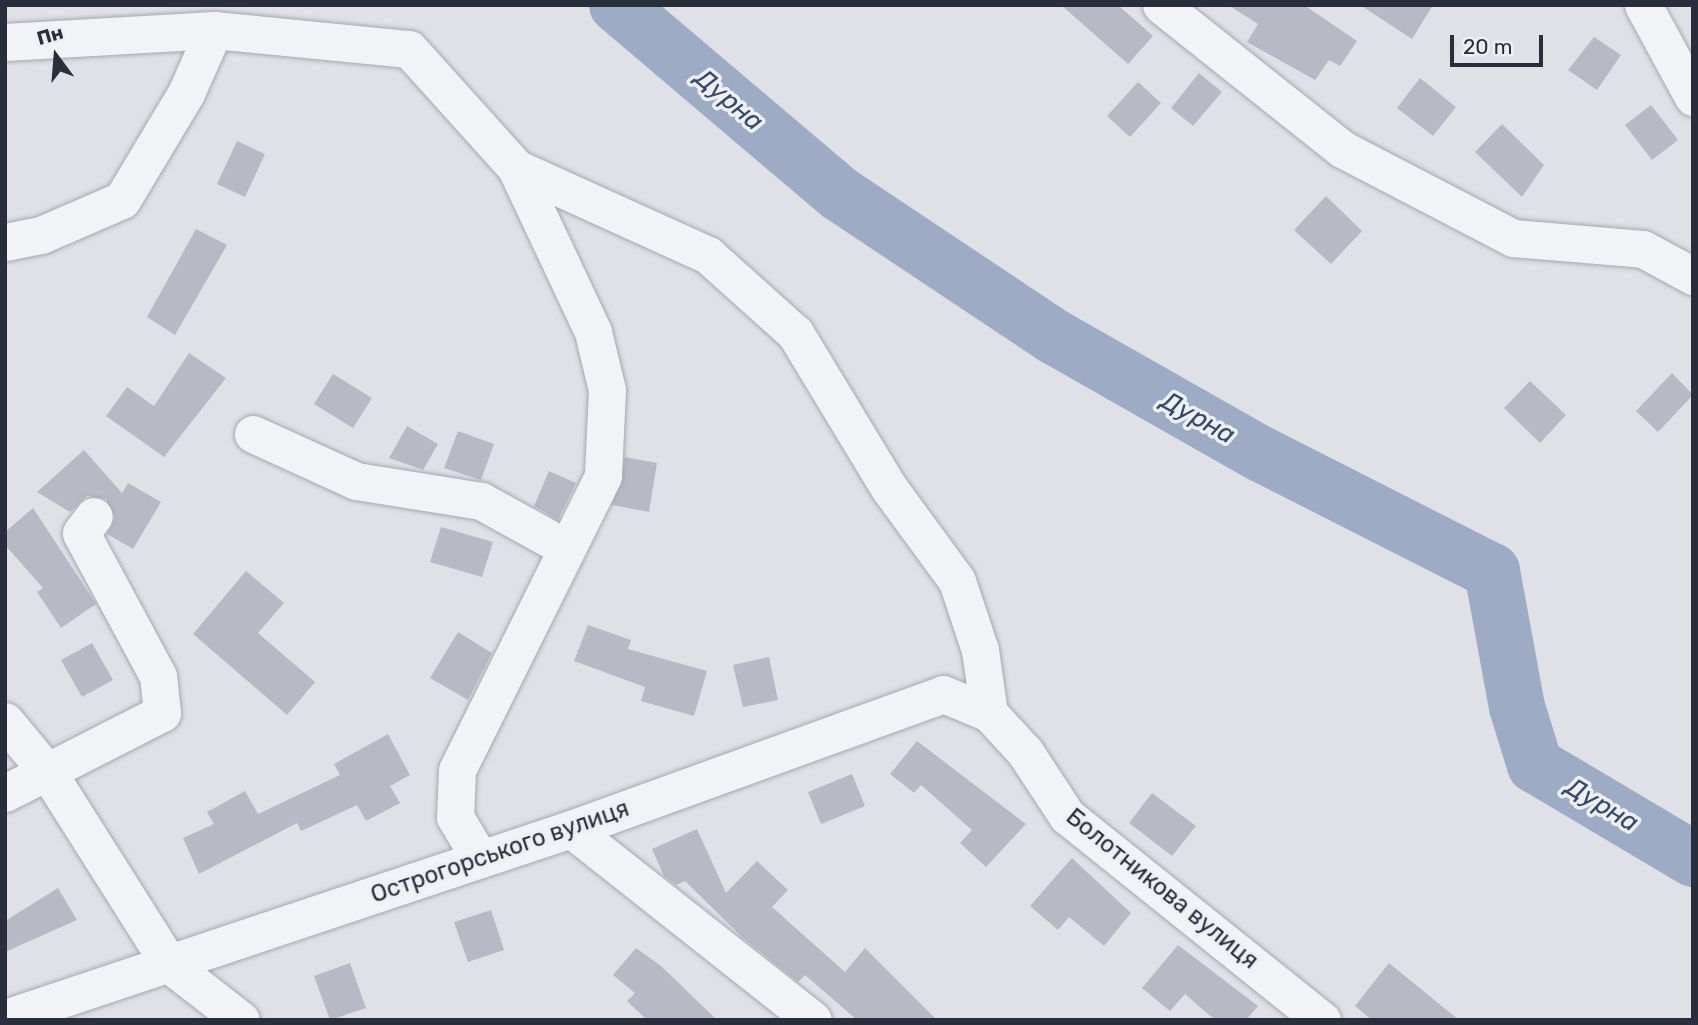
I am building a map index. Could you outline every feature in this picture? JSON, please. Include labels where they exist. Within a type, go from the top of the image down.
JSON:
[{"type":"street","points":[[1161,5],[1342,149],[1513,238],[1643,249],[1693,276]]},
{"type":"street","points":[[1643,5],[1693,97]]},
{"type":"street","points":[[5,242],[41,235],[122,200],[186,93],[214,30]]},
{"type":"street","points":[[5,42],[214,30],[409,49],[516,168],[593,332],[607,390],[603,476],[457,770],[455,817],[480,859]]},
{"type":"street","points":[[516,168],[708,255],[795,333],[889,488],[957,581],[980,650],[989,713]]},
{"type":"street","points":[[253,434],[356,481],[481,501],[566,548]]},
{"type":"street","points":[[5,793],[49,774],[162,713],[158,676],[81,533],[94,516]]},
{"type":"street","name":"Острогорського вулиця","points":[[5,1018],[571,830],[943,694],[989,713]]},
{"type":"street","name":"Болотникова вулиця","points":[[989,713],[1025,752],[1067,816],[1322,1020]]},
{"type":"street","points":[[5,721],[49,774],[169,964],[241,1020]]},
{"type":"street","points":[[571,830],[813,1020]]},
{"type":"building","points":[[1061,5],[1118,5],[1153,36],[1128,64]]},
{"type":"building","points":[[1228,5],[1304,5],[1357,41],[1340,66],[1329,60],[1315,80],[1247,42],[1258,24]]},
{"type":"building","points":[[1360,5],[1433,5],[1412,39]]},
{"type":"building","points":[[1594,37],[1621,55],[1597,90],[1568,70]]},
{"type":"building","points":[[1199,73],[1222,92],[1193,126],[1171,108]]},
{"type":"building","points":[[1420,78],[1456,107],[1433,136],[1397,108]]},
{"type":"building","points":[[1138,82],[1161,103],[1130,137],[1107,116]]},
{"type":"building","points":[[1651,105],[1678,140],[1652,160],[1625,125]]},
{"type":"building","points":[[1502,124],[1544,165],[1522,197],[1475,152]]},
{"type":"building","points":[[237,141],[265,154],[245,197],[217,184]]},
{"type":"building","points":[[1326,196],[1362,231],[1331,264],[1294,230]]},
{"type":"building","points":[[196,229],[227,245],[175,335],[147,317]]},
{"type":"building","points":[[189,353],[226,378],[164,457],[106,416],[127,387],[154,406]]},
{"type":"building","points":[[1672,373],[1693,395],[1658,432],[1636,411]]},
{"type":"building","points":[[333,374],[372,398],[353,428],[314,404]]},
{"type":"building","points":[[1530,381],[1566,415],[1540,443],[1504,408]]},
{"type":"building","points":[[407,426],[438,444],[423,470],[389,458]]},
{"type":"building","points":[[458,431],[494,444],[481,480],[444,468]]},
{"type":"building","points":[[84,450],[122,493],[128,483],[161,502],[133,549],[107,534],[115,518],[106,499],[87,496],[70,512],[37,492]]},
{"type":"building","points":[[625,457],[657,463],[649,512],[612,505]]},
{"type":"building","points":[[549,471],[576,483],[558,520],[534,506]]},
{"type":"building","points":[[33,508],[96,604],[61,628],[37,592],[43,588],[5,545],[5,532]]},
{"type":"building","points":[[441,527],[493,542],[482,577],[430,562]]},
{"type":"building","points":[[246,571],[284,603],[258,633],[315,682],[287,715],[193,634]]},
{"type":"building","points":[[588,625],[631,640],[628,649],[707,671],[694,716],[641,701],[645,687],[574,661]]},
{"type":"building","points":[[458,632],[492,653],[468,700],[430,678]]},
{"type":"building","points":[[92,643],[113,680],[82,697],[61,660]]},
{"type":"building","points":[[769,657],[778,700],[743,707],[733,665]]},
{"type":"building","points":[[388,734],[410,775],[390,786],[400,803],[366,821],[357,805],[301,831],[297,823],[199,874],[183,838],[214,824],[207,812],[245,791],[258,814],[340,775],[334,764]]},
{"type":"building","points":[[917,741],[1026,824],[986,867],[960,843],[972,830],[921,785],[914,793],[890,774]]},
{"type":"building","points":[[852,774],[865,806],[821,824],[808,792]]},
{"type":"building","points":[[1152,793],[1196,826],[1172,856],[1129,823]]},
{"type":"building","points":[[697,829],[726,893],[757,861],[788,890],[772,907],[845,972],[865,948],[937,1020],[857,1020],[805,975],[798,982],[743,938],[685,881],[676,885],[664,876],[652,849]]},
{"type":"building","points":[[1072,858],[1131,913],[1104,946],[1069,917],[1058,930],[1030,906]]},
{"type":"building","points":[[58,888],[77,920],[5,952],[5,921]]},
{"type":"building","points":[[491,910],[504,950],[468,962],[454,922]]},
{"type":"building","points":[[1178,945],[1258,1006],[1246,1020],[1215,1020],[1185,994],[1170,1011],[1142,988]]},
{"type":"building","points":[[636,948],[661,966],[717,1020],[647,1020],[627,1001],[635,993],[613,975]]},
{"type":"building","points":[[350,963],[366,1008],[330,1020],[314,976]]},
{"type":"building","points":[[1389,963],[1459,1020],[1372,1020],[1355,1006]]},
{"type":"waterway","name":"Дурна","points":[[617,5],[840,194],[1053,336],[1261,454],[1492,571],[1517,707],[1535,765],[1693,859]]}]
